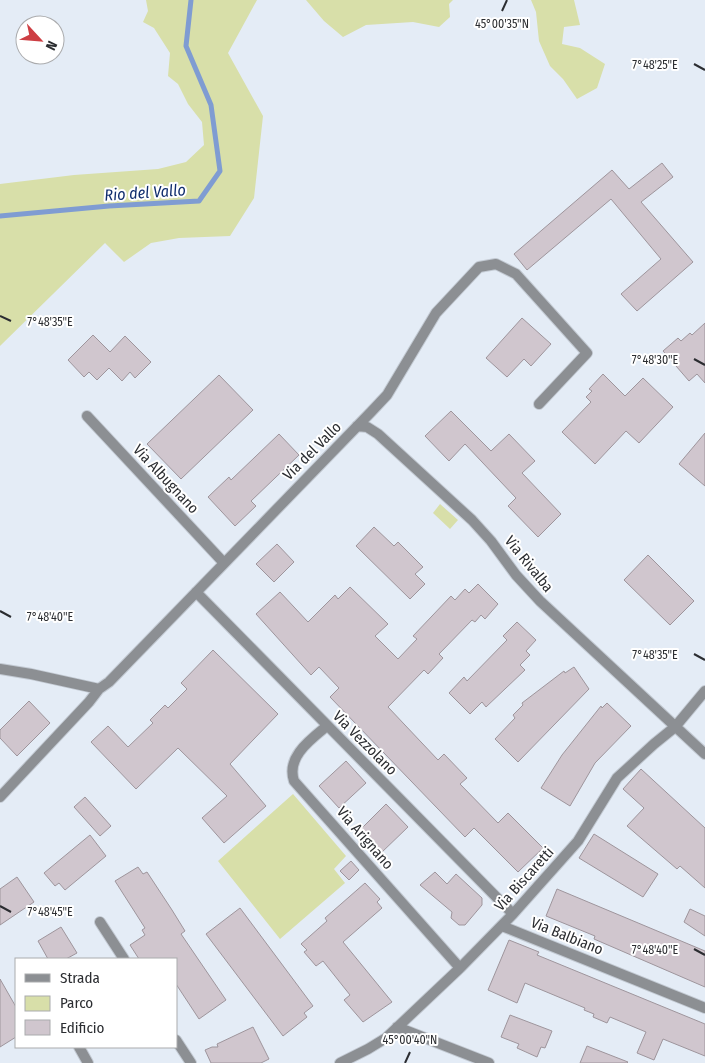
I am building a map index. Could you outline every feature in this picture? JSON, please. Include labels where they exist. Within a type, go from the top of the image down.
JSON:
[{"type":"street","name":"Via del Vallo","points":[[0,797],[99,689],[109,682],[386,395],[436,313],[479,267],[496,264],[516,274],[587,353],[539,404]]},
{"type":"street","name":"Via Albugnano","points":[[87,416],[224,563]]},
{"type":"street","name":"Via Rivalba","points":[[357,426],[367,427],[378,434],[440,490],[491,541],[516,575],[540,601],[705,754]]},
{"type":"street","name":"Via Vezzolano","points":[[196,592],[513,914]]},
{"type":"street","points":[[0,669],[99,689]]},
{"type":"street","name":"Via Biscaretti","points":[[340,1063],[386,1038],[502,926],[578,841],[617,778],[654,744],[676,727],[705,691]]},
{"type":"street","name":"Via Arignano","points":[[327,726],[314,736],[295,758],[292,768],[294,781],[460,968]]},
{"type":"street","points":[[100,922],[123,958]]},
{"type":"street","name":"Via Balbiano","points":[[502,926],[705,1008]]},
{"type":"street","points":[[398,1027],[489,1063]]},
{"type":"street","points":[[178,1043],[191,1063]]},
{"type":"street","points":[[80,1048],[88,1063]]},
{"type":"green space","points":[[146,0],[257,0],[228,53],[263,116],[254,198],[230,236],[179,238],[151,243],[124,262],[105,243],[0,346],[0,184],[74,175],[158,169],[186,162],[204,145],[202,122],[188,104],[178,84],[168,76],[170,53],[154,28],[143,22],[148,11]]},
{"type":"green space","points":[[306,0],[453,0],[449,4],[450,17],[439,27],[413,22],[366,25],[343,37],[324,21]]},
{"type":"green space","points":[[531,0],[574,0],[580,25],[564,27],[562,44],[580,48],[605,64],[597,88],[577,99],[563,79],[550,66],[539,41],[536,12]]},
{"type":"green space","points":[[440,504],[458,520],[450,529],[433,513]]},
{"type":"green space","points":[[293,794],[346,856],[334,869],[345,883],[280,939],[218,861]]},
{"type":"building","points":[[662,163],[673,177],[641,202],[693,262],[637,311],[621,294],[661,259],[611,199],[527,270],[514,254],[612,170],[629,189]]},
{"type":"building","points":[[522,318],[551,344],[531,366],[524,359],[507,377],[486,358]]},
{"type":"building","points":[[705,323],[705,383],[697,374],[689,381],[663,351],[678,338],[681,341],[690,333],[692,335]]},
{"type":"building","points":[[93,335],[110,352],[125,336],[151,362],[135,378],[130,372],[122,381],[109,368],[97,380],[89,372],[84,377],[68,360]]},
{"type":"building","points":[[603,374],[625,396],[643,378],[673,407],[639,443],[626,431],[595,464],[562,432],[591,402],[586,397],[592,391],[589,389]]},
{"type":"building","points":[[219,375],[253,410],[181,479],[147,444]]},
{"type":"building","points":[[451,411],[491,451],[509,434],[535,461],[522,473],[561,514],[538,537],[508,506],[516,498],[465,444],[449,461],[425,436]]},
{"type":"building","points":[[705,433],[705,486],[679,464]]},
{"type":"building","points":[[279,434],[299,455],[251,501],[256,506],[235,526],[208,497],[229,477],[231,480]]},
{"type":"building","points":[[374,527],[394,546],[398,542],[423,567],[415,574],[425,584],[410,599],[356,546]]},
{"type":"building","points":[[277,544],[294,562],[274,582],[256,564]]},
{"type":"building","points":[[648,555],[694,601],[670,625],[624,580]]},
{"type":"building","points":[[478,584],[498,604],[485,619],[481,615],[475,622],[472,620],[439,654],[443,658],[428,674],[424,670],[388,707],[438,760],[444,754],[467,778],[460,784],[498,823],[508,813],[543,848],[518,872],[474,828],[465,837],[330,697],[339,688],[319,667],[311,675],[256,614],[280,592],[308,622],[335,595],[338,599],[350,587],[388,624],[375,636],[398,659],[417,639],[413,636],[451,596],[455,600],[465,589],[469,593]]},
{"type":"building","points":[[517,622],[536,640],[526,651],[530,655],[520,665],[525,670],[486,707],[482,702],[470,714],[449,693],[464,677],[467,681],[507,640],[503,636]]},
{"type":"building","points":[[213,650],[278,714],[230,764],[266,806],[224,843],[202,818],[227,796],[178,748],[136,789],[91,742],[108,726],[128,747],[153,723],[150,720],[165,705],[168,708],[187,689],[181,683]]},
{"type":"building","points":[[574,667],[589,689],[518,762],[495,739],[515,718],[513,715],[523,705],[522,703],[564,671],[565,673]]},
{"type":"building","points":[[29,701],[50,723],[17,756],[0,738],[0,730]]},
{"type":"building","points":[[607,703],[631,726],[595,763],[570,806],[541,788],[562,755],[601,706],[602,708]]},
{"type":"building","points":[[346,761],[366,783],[339,808],[319,786]]},
{"type":"building","points":[[641,769],[705,828],[705,888],[680,866],[677,869],[627,826],[644,808],[623,789]]},
{"type":"building","points":[[85,797],[111,826],[100,836],[74,807]]},
{"type":"building","points":[[386,804],[408,827],[381,853],[359,831]]},
{"type":"building","points":[[594,834],[658,874],[643,897],[579,858]]},
{"type":"building","points":[[90,835],[106,856],[65,890],[59,883],[55,886],[44,873]]},
{"type":"building","points":[[351,861],[359,870],[349,880],[340,871]]},
{"type":"building","points":[[138,867],[143,874],[147,872],[185,931],[181,934],[226,1000],[199,1019],[178,987],[178,958],[138,958],[130,945],[145,935],[142,930],[145,928],[115,881]]},
{"type":"building","points":[[435,872],[447,884],[456,874],[482,898],[482,905],[465,925],[459,925],[451,918],[452,912],[420,885]]},
{"type":"building","points":[[17,877],[34,902],[0,925],[0,889]]},
{"type":"building","points":[[365,883],[380,899],[377,902],[382,908],[343,942],[392,1002],[363,1022],[344,1000],[350,995],[323,961],[316,966],[304,952],[307,950],[301,944],[327,921],[325,918]]},
{"type":"building","points":[[557,889],[705,951],[705,987],[594,939],[595,936],[546,916]]},
{"type":"building","points":[[240,908],[313,1006],[304,1013],[307,1017],[283,1036],[206,934]]},
{"type":"building","points":[[690,909],[705,916],[705,936],[684,922]]},
{"type":"building","points":[[61,927],[77,953],[68,958],[47,958],[38,941]]},
{"type":"building","points":[[509,940],[539,952],[537,955],[705,1024],[705,1056],[663,1039],[654,1060],[637,1053],[646,1032],[610,1017],[607,1023],[593,1017],[594,1014],[584,1010],[585,1008],[525,983],[517,1003],[488,990]]},
{"type":"building","points":[[0,979],[15,1005],[15,1038],[0,1047]]},
{"type":"building","points":[[510,1015],[552,1031],[545,1048],[541,1047],[537,1057],[517,1048],[519,1044],[501,1037]]},
{"type":"building","points":[[253,1027],[269,1059],[261,1063],[211,1063],[205,1050],[218,1047],[217,1044]]},
{"type":"building","points":[[587,1046],[628,1062],[580,1063]]},
{"type":"waterway","name":"Rio del Vallo","points":[[0,216],[109,206],[199,201],[220,171],[211,105],[186,46],[191,0]]}]
